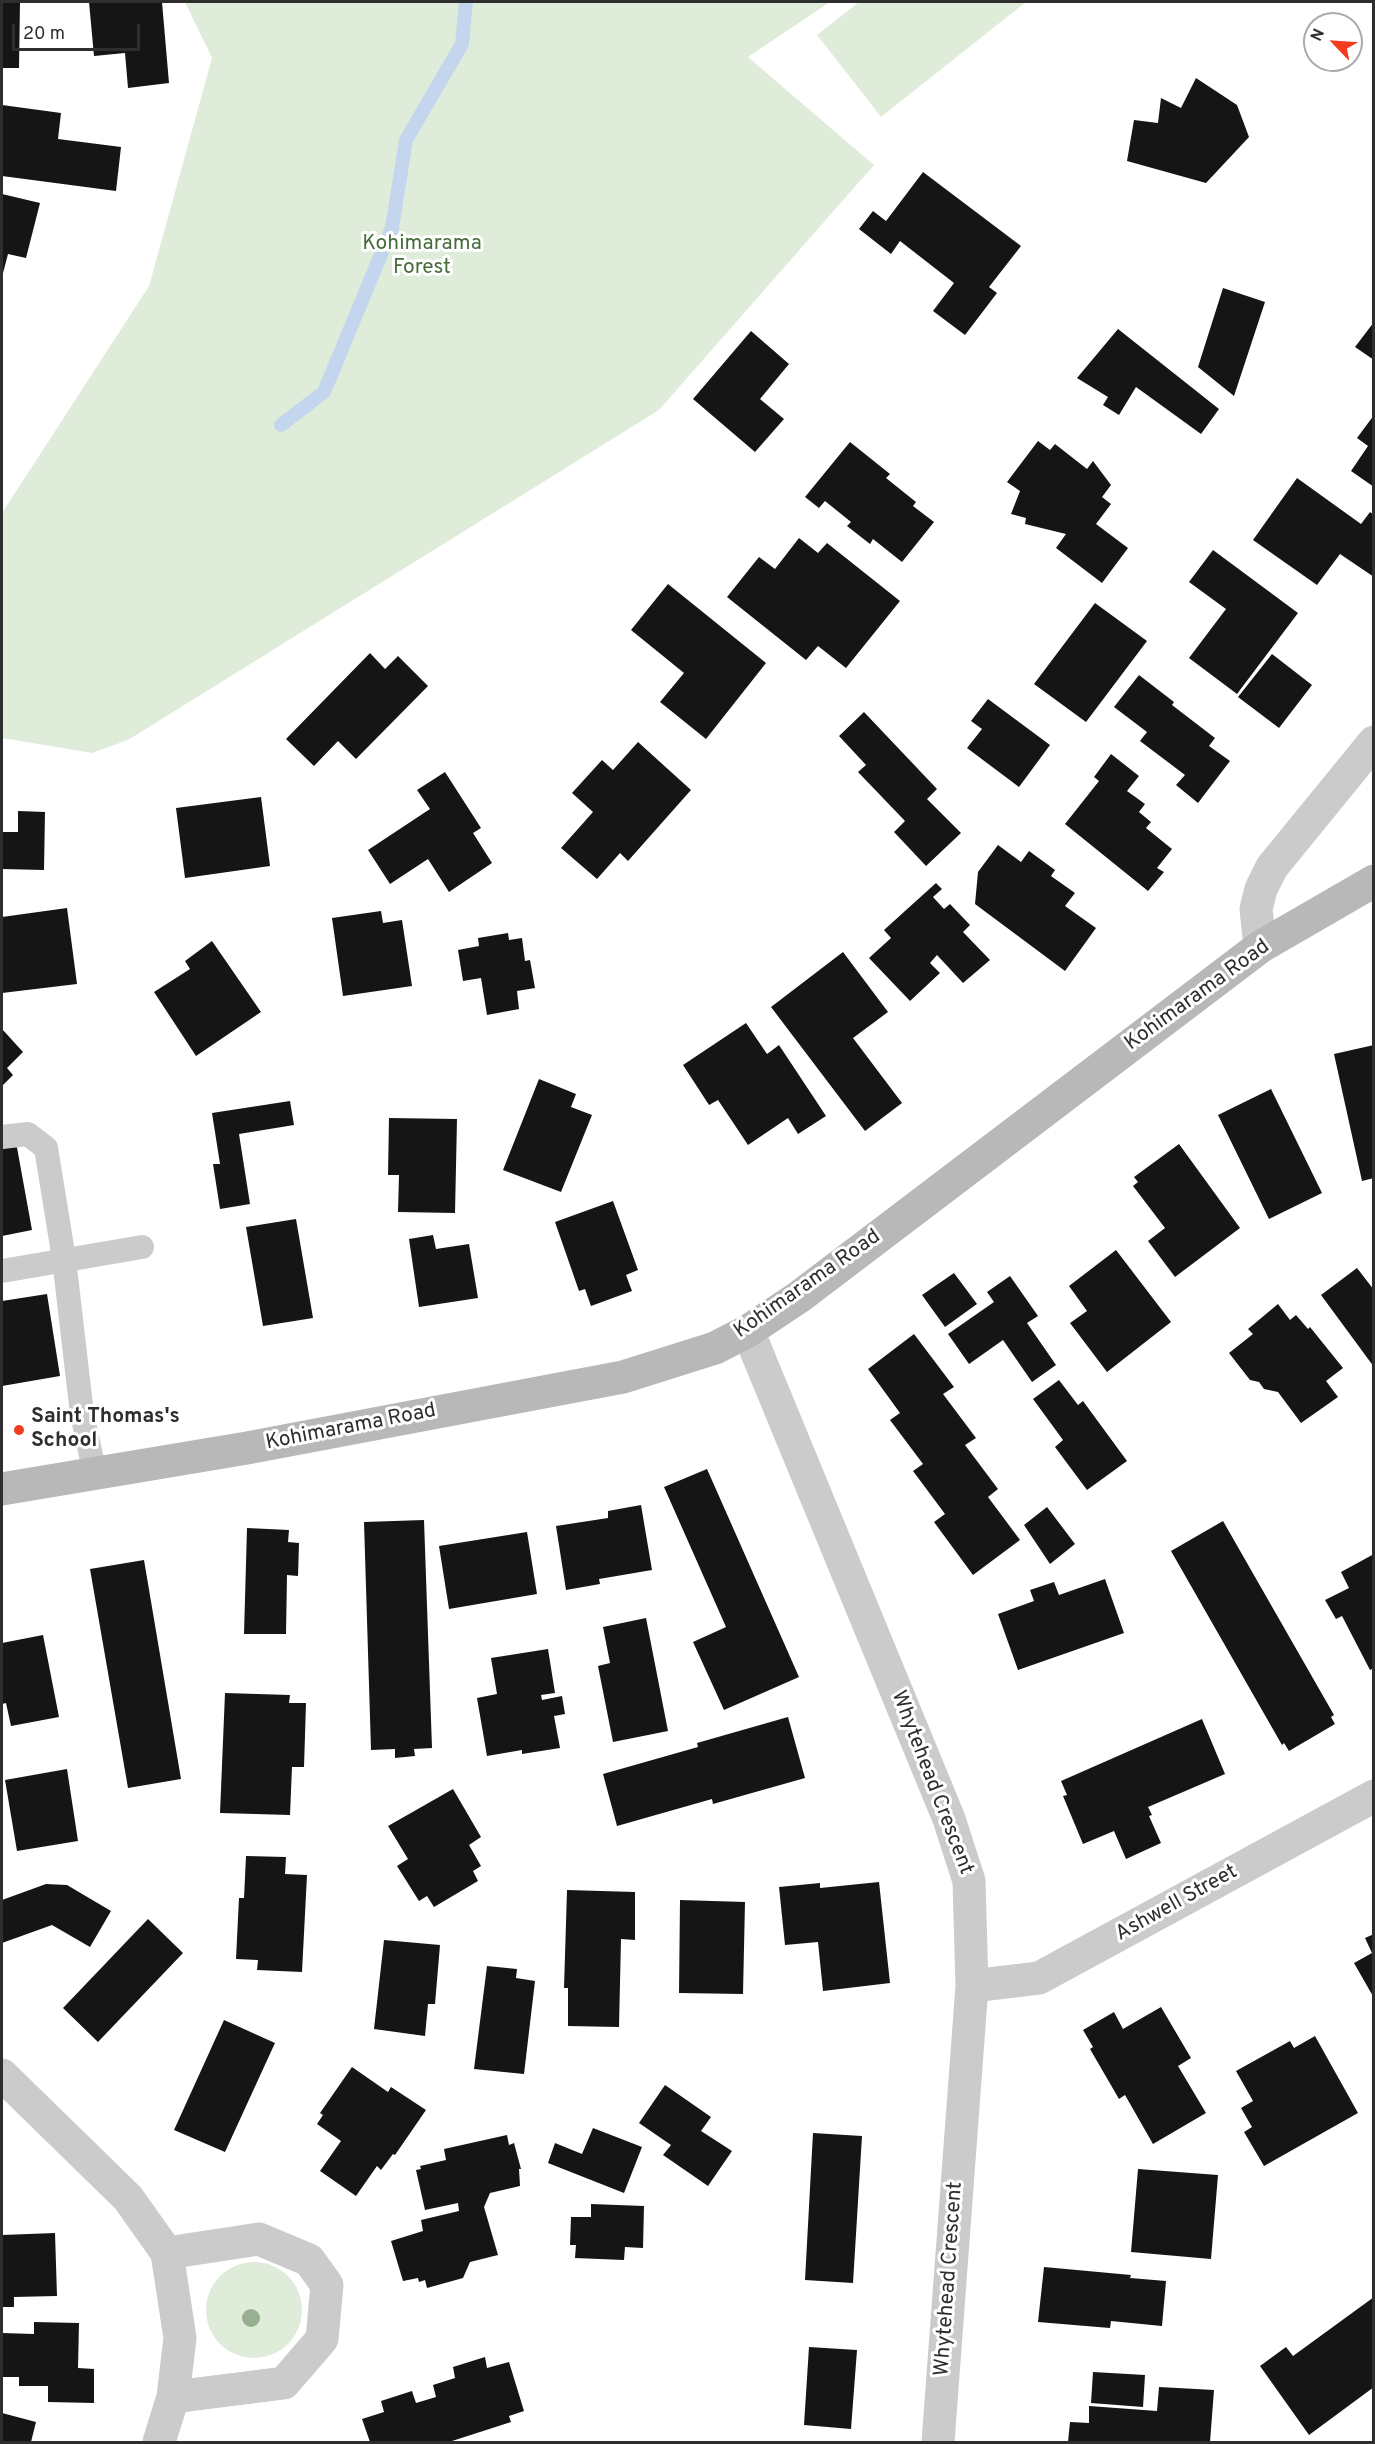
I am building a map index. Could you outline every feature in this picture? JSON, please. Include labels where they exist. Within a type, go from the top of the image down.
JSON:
[{"type":"main road","name":"Kohimarama Road","points":[[2,1489],[623,1377],[715,1348],[748,1331],[799,1297],[1260,947],[1374,881]]},
{"type":"street","points":[[1260,947],[1256,909],[1261,889],[1272,867],[1374,742]]},
{"type":"street","name":"Whytehead Crescent","points":[[748,1331],[949,1819],[969,1881],[972,1986],[938,2442]]},
{"type":"street","name":"Ashwell Street","points":[[972,1986],[1012,1983],[1039,1978],[1050,1973],[1374,1796]]},
{"type":"street","points":[[2,2074],[128,2198],[167,2253],[180,2338],[172,2397],[159,2442]]},
{"type":"street","points":[[167,2253],[259,2239],[309,2260],[327,2285],[322,2339],[284,2383],[172,2397]]},
{"type":"lane","points":[[2,1137],[28,1134],[46,1148],[64,1259],[82,1414],[95,1474]]},
{"type":"lane","points":[[2,1271],[142,1247]]},
{"type":"green space","name":"Kohimarama Forest","points":[[185,2],[830,2],[748,57],[874,165],[659,410],[128,740],[92,753],[2,738],[2,513],[149,286],[212,58]]},
{"type":"green space","points":[[859,2],[1026,2],[881,117],[817,35]]},
{"type":"green space","points":[[245,2262],[263,2262],[281,2270],[294,2283],[302,2301],[299,2329],[281,2350],[263,2358],[245,2358],[227,2350],[214,2337],[206,2319],[206,2301],[214,2283],[227,2270]]},
{"type":"building","points":[[2,2],[20,2],[19,68],[2,68]]},
{"type":"building","points":[[89,2],[162,2],[169,83],[128,88],[125,53],[94,56]]},
{"type":"building","points":[[1196,78],[1237,105],[1249,137],[1206,183],[1127,161],[1134,120],[1158,123],[1161,98],[1181,108]]},
{"type":"building","points":[[2,105],[61,113],[58,139],[121,147],[116,191],[2,176]]},
{"type":"building","points":[[923,172],[1021,246],[989,287],[997,293],[965,335],[933,311],[954,283],[900,241],[891,254],[859,229],[873,211],[886,221]]},
{"type":"building","points":[[2,194],[40,203],[26,258],[8,254],[2,277]]},
{"type":"building","points":[[1223,288],[1265,302],[1234,396],[1198,367]]},
{"type":"building","points":[[1374,322],[1374,360],[1355,347]]},
{"type":"building","points":[[1118,329],[1219,409],[1201,434],[1136,387],[1119,415],[1103,405],[1108,397],[1077,378]]},
{"type":"building","points":[[751,331],[789,364],[760,399],[784,419],[755,452],[693,399]]},
{"type":"building","points":[[1374,415],[1374,487],[1351,471],[1368,446],[1357,438]]},
{"type":"building","points":[[1038,441],[1050,450],[1055,444],[1087,469],[1093,461],[1111,485],[1102,497],[1111,504],[1096,524],[1128,548],[1102,583],[1056,548],[1066,534],[1025,524],[1026,518],[1011,514],[1020,491],[1007,482]]},
{"type":"building","points":[[850,442],[890,474],[886,478],[916,502],[913,506],[934,522],[902,562],[873,539],[870,544],[847,526],[851,522],[825,501],[819,508],[805,497]]},
{"type":"building","points":[[1297,478],[1361,524],[1370,512],[1374,515],[1374,577],[1340,554],[1317,585],[1253,540]]},
{"type":"building","points":[[799,538],[818,553],[827,543],[900,601],[846,668],[818,646],[806,660],[727,597],[759,557],[775,569]]},
{"type":"building","points":[[1213,550],[1298,613],[1237,694],[1189,658],[1226,609],[1189,582]]},
{"type":"building","points":[[668,584],[766,663],[706,739],[660,702],[684,673],[631,630]]},
{"type":"building","points":[[1095,603],[1147,641],[1086,722],[1034,684]]},
{"type":"building","points":[[370,653],[385,669],[398,656],[428,686],[356,759],[338,741],[314,766],[286,739]]},
{"type":"building","points":[[1272,654],[1312,685],[1279,728],[1238,697]]},
{"type":"building","points":[[1139,675],[1174,702],[1172,705],[1215,738],[1209,746],[1230,761],[1198,803],[1176,785],[1185,775],[1140,741],[1147,732],[1114,707]]},
{"type":"building","points":[[988,699],[1050,745],[1019,787],[967,748],[982,729],[971,721]]},
{"type":"building","points":[[864,712],[937,789],[927,799],[961,833],[926,866],[894,832],[905,821],[858,772],[866,765],[839,736]]},
{"type":"building","points":[[638,742],[691,790],[628,861],[620,853],[597,879],[561,848],[593,812],[572,793],[602,760],[613,770]]},
{"type":"building","points":[[1111,754],[1139,776],[1127,791],[1145,804],[1139,812],[1151,822],[1146,828],[1172,849],[1157,868],[1164,872],[1148,891],[1065,824],[1099,781],[1094,777]]},
{"type":"building","points":[[445,772],[481,828],[473,833],[492,863],[449,892],[428,859],[390,884],[368,850],[430,809],[417,790]]},
{"type":"building","points":[[261,797],[270,866],[185,878],[176,808]]},
{"type":"building","points":[[18,811],[45,812],[44,870],[2,869],[2,832],[18,832]]},
{"type":"building","points":[[998,845],[1021,862],[1029,851],[1055,870],[1051,876],[1075,893],[1065,906],[1096,928],[1065,971],[975,904],[978,872]]},
{"type":"building","points":[[936,883],[942,889],[933,897],[944,909],[950,904],[970,925],[963,932],[990,960],[963,983],[937,955],[930,963],[940,973],[910,1001],[869,958],[891,938],[884,930]]},
{"type":"building","points":[[67,908],[77,984],[2,993],[2,917]]},
{"type":"building","points":[[381,911],[383,923],[402,920],[412,986],[343,996],[332,918]]},
{"type":"building","points":[[508,933],[509,940],[522,938],[525,961],[530,960],[535,988],[517,991],[519,1009],[487,1015],[481,978],[463,981],[458,950],[479,946],[478,938]]},
{"type":"building","points":[[212,941],[261,1012],[196,1056],[154,992],[190,969],[185,961]]},
{"type":"building","points":[[843,952],[888,1012],[853,1038],[902,1103],[865,1131],[771,1007]]},
{"type":"building","points":[[746,1023],[767,1054],[779,1045],[826,1116],[798,1134],[788,1118],[748,1145],[718,1100],[709,1105],[683,1065]]},
{"type":"building","points":[[2,1029],[23,1052],[7,1068],[13,1075],[2,1086]]},
{"type":"building","points":[[1374,1045],[1374,1178],[1362,1181],[1334,1054]]},
{"type":"building","points":[[539,1079],[576,1094],[571,1107],[592,1115],[561,1192],[503,1170]]},
{"type":"building","points":[[1271,1089],[1322,1193],[1269,1219],[1218,1115]]},
{"type":"building","points":[[290,1101],[294,1125],[239,1134],[250,1204],[220,1209],[213,1164],[220,1164],[212,1113]]},
{"type":"building","points":[[389,1118],[457,1119],[455,1213],[398,1212],[399,1175],[388,1175]]},
{"type":"building","points":[[16,1142],[32,1230],[2,1236],[2,1145]]},
{"type":"building","points":[[1179,1144],[1240,1228],[1175,1277],[1148,1241],[1165,1228],[1133,1186],[1138,1182],[1134,1177]]},
{"type":"building","points":[[613,1201],[638,1270],[626,1275],[632,1291],[591,1306],[585,1289],[579,1291],[555,1222]]},
{"type":"building","points":[[296,1219],[313,1318],[263,1326],[246,1227]]},
{"type":"building","points":[[433,1235],[436,1249],[469,1244],[478,1298],[419,1307],[409,1239]]},
{"type":"building","points":[[1116,1250],[1171,1322],[1107,1372],[1070,1323],[1087,1311],[1069,1286]]},
{"type":"building","points":[[1357,1268],[1374,1290],[1374,1367],[1321,1295]]},
{"type":"building","points":[[954,1273],[977,1304],[945,1327],[922,1295]]},
{"type":"building","points":[[1010,1276],[1038,1316],[1027,1323],[1056,1365],[1032,1382],[1003,1340],[969,1364],[948,1334],[994,1302],[987,1292]]},
{"type":"building","points":[[47,1294],[60,1376],[2,1386],[2,1301]]},
{"type":"building","points":[[1278,1304],[1290,1320],[1296,1315],[1308,1329],[1310,1327],[1343,1368],[1326,1381],[1338,1397],[1301,1423],[1278,1392],[1264,1389],[1259,1382],[1250,1380],[1229,1353],[1253,1334],[1248,1329]]},
{"type":"building","points":[[914,1334],[954,1387],[943,1394],[976,1438],[965,1445],[998,1489],[988,1497],[1020,1540],[973,1575],[934,1522],[945,1514],[913,1471],[923,1464],[890,1420],[900,1413],[868,1369]]},
{"type":"building","points":[[1059,1380],[1078,1405],[1083,1401],[1127,1461],[1087,1490],[1055,1447],[1063,1440],[1033,1399]]},
{"type":"building","points":[[707,1469],[799,1677],[724,1710],[693,1642],[726,1627],[664,1487]]},
{"type":"building","points":[[641,1505],[652,1570],[599,1579],[600,1584],[566,1590],[556,1526],[608,1518],[608,1511]]},
{"type":"building","points":[[1047,1507],[1075,1544],[1050,1564],[1024,1525]]},
{"type":"building","points":[[424,1520],[432,1748],[414,1749],[415,1756],[395,1758],[395,1749],[371,1750],[364,1522]]},
{"type":"building","points":[[1223,1521],[1334,1715],[1331,1717],[1335,1724],[1289,1751],[1284,1743],[1282,1745],[1171,1551]]},
{"type":"building","points":[[247,1528],[289,1530],[288,1542],[299,1543],[298,1576],[287,1575],[286,1634],[244,1634]]},
{"type":"building","points":[[527,1532],[537,1594],[449,1609],[439,1546]]},
{"type":"building","points":[[1374,1554],[1374,1668],[1370,1670],[1342,1616],[1336,1619],[1325,1600],[1349,1588],[1341,1572]]},
{"type":"building","points":[[144,1560],[181,1779],[128,1788],[90,1569]]},
{"type":"building","points":[[1105,1579],[1124,1633],[1018,1670],[998,1614],[1034,1601],[1030,1590],[1054,1582],[1059,1595]]},
{"type":"building","points":[[646,1618],[668,1731],[613,1742],[598,1666],[610,1663],[603,1627]]},
{"type":"building","points":[[43,1635],[59,1717],[11,1726],[6,1703],[2,1704],[2,1643]]},
{"type":"building","points":[[548,1649],[555,1693],[541,1695],[542,1700],[562,1696],[565,1714],[554,1716],[560,1748],[522,1754],[522,1750],[487,1756],[477,1698],[497,1694],[491,1658]]},
{"type":"building","points":[[225,1693],[290,1695],[289,1703],[306,1703],[304,1767],[292,1767],[290,1815],[220,1813]]},
{"type":"building","points":[[788,1717],[805,1778],[713,1804],[712,1799],[617,1826],[603,1774],[698,1747],[697,1743]]},
{"type":"building","points":[[1202,1719],[1225,1774],[1148,1807],[1152,1815],[1149,1816],[1161,1843],[1126,1859],[1114,1831],[1083,1844],[1063,1796],[1067,1795],[1061,1781]]},
{"type":"building","points":[[67,1769],[78,1841],[17,1851],[5,1780]]},
{"type":"building","points":[[453,1789],[481,1837],[469,1845],[481,1866],[473,1871],[478,1881],[434,1907],[427,1896],[419,1901],[397,1866],[408,1859],[388,1826]]},
{"type":"building","points":[[246,1856],[286,1857],[285,1874],[307,1875],[302,1972],[257,1970],[258,1960],[236,1959],[239,1898],[244,1898]]},
{"type":"building","points":[[879,1882],[890,1983],[823,1991],[818,1942],[785,1945],[779,1887],[820,1883],[820,1888]]},
{"type":"building","points":[[46,1884],[67,1885],[111,1911],[90,1947],[52,1925],[2,1943],[2,1900]]},
{"type":"building","points":[[567,1890],[635,1892],[635,1940],[621,1939],[619,2027],[568,2026],[568,1988],[564,1988]]},
{"type":"building","points":[[680,1900],[745,1902],[743,1994],[679,1993]]},
{"type":"building","points":[[148,1919],[183,1953],[98,2042],[63,2008]]},
{"type":"building","points":[[1374,1934],[1374,1998],[1354,1963],[1372,1953],[1365,1938]]},
{"type":"building","points":[[384,1940],[440,1945],[435,2004],[428,2004],[425,2036],[374,2029]]},
{"type":"building","points":[[487,1966],[517,1969],[516,1978],[535,1981],[524,2074],[474,2069]]},
{"type":"building","points":[[1161,2007],[1191,2058],[1178,2066],[1206,2113],[1153,2144],[1125,2095],[1119,2099],[1090,2049],[1093,2047],[1083,2030],[1114,2012],[1123,2029]]},
{"type":"building","points":[[224,2020],[275,2043],[225,2152],[174,2130]]},
{"type":"building","points":[[1315,2036],[1358,2113],[1264,2166],[1244,2132],[1252,2127],[1241,2108],[1253,2101],[1236,2071],[1290,2041],[1294,2048]]},
{"type":"building","points":[[352,2067],[388,2092],[391,2087],[426,2110],[395,2155],[393,2154],[381,2170],[377,2166],[356,2196],[320,2171],[341,2141],[317,2124],[323,2115],[320,2113]]},
{"type":"building","points":[[665,2085],[711,2117],[701,2131],[732,2151],[708,2186],[663,2155],[671,2145],[639,2123]]},
{"type":"building","points":[[593,2128],[642,2147],[624,2193],[548,2163],[555,2143],[582,2154]]},
{"type":"building","points":[[813,2133],[862,2136],[853,2283],[805,2280]]},
{"type":"building","points":[[507,2135],[509,2145],[514,2143],[521,2169],[519,2169],[520,2186],[490,2193],[484,2207],[498,2255],[470,2262],[463,2278],[427,2288],[425,2280],[419,2282],[418,2278],[403,2281],[391,2241],[423,2231],[421,2220],[459,2211],[458,2203],[425,2210],[416,2170],[421,2169],[420,2166],[446,2160],[444,2149]]},
{"type":"building","points":[[1138,2169],[1218,2175],[1211,2259],[1131,2252]]},
{"type":"building","points":[[591,2204],[644,2206],[643,2248],[625,2247],[624,2260],[575,2258],[576,2245],[570,2245],[571,2217],[591,2217]]},
{"type":"building","points":[[55,2233],[57,2296],[14,2297],[14,2307],[2,2307],[2,2235]]},
{"type":"building","points":[[1044,2267],[1131,2275],[1130,2278],[1166,2281],[1162,2326],[1111,2321],[1110,2328],[1038,2322]]},
{"type":"building","points":[[1374,2297],[1374,2387],[1309,2435],[1260,2366],[1286,2347],[1293,2356]]},
{"type":"building","points":[[34,2322],[79,2323],[78,2368],[94,2369],[94,2403],[48,2402],[48,2386],[19,2386],[19,2377],[2,2377],[2,2333],[34,2334]]},
{"type":"building","points":[[809,2347],[857,2350],[851,2429],[804,2425]]},
{"type":"building","points":[[485,2357],[487,2368],[509,2362],[524,2411],[509,2416],[511,2422],[449,2442],[370,2442],[362,2419],[384,2412],[381,2401],[412,2391],[416,2403],[436,2397],[433,2385],[455,2378],[453,2367]]},
{"type":"building","points":[[1093,2372],[1145,2375],[1143,2407],[1091,2403]]},
{"type":"building","points":[[1159,2387],[1214,2390],[1210,2442],[1068,2442],[1070,2422],[1089,2423],[1089,2406],[1157,2411]]},
{"type":"building","points":[[2,2413],[36,2422],[31,2442],[2,2442]]},
{"type":"waterway","points":[[281,425],[324,392],[392,228],[406,140],[462,44],[466,2]]},
{"type":"place","name":"Saint Thomas's School","points":[[19,1430]]}]
